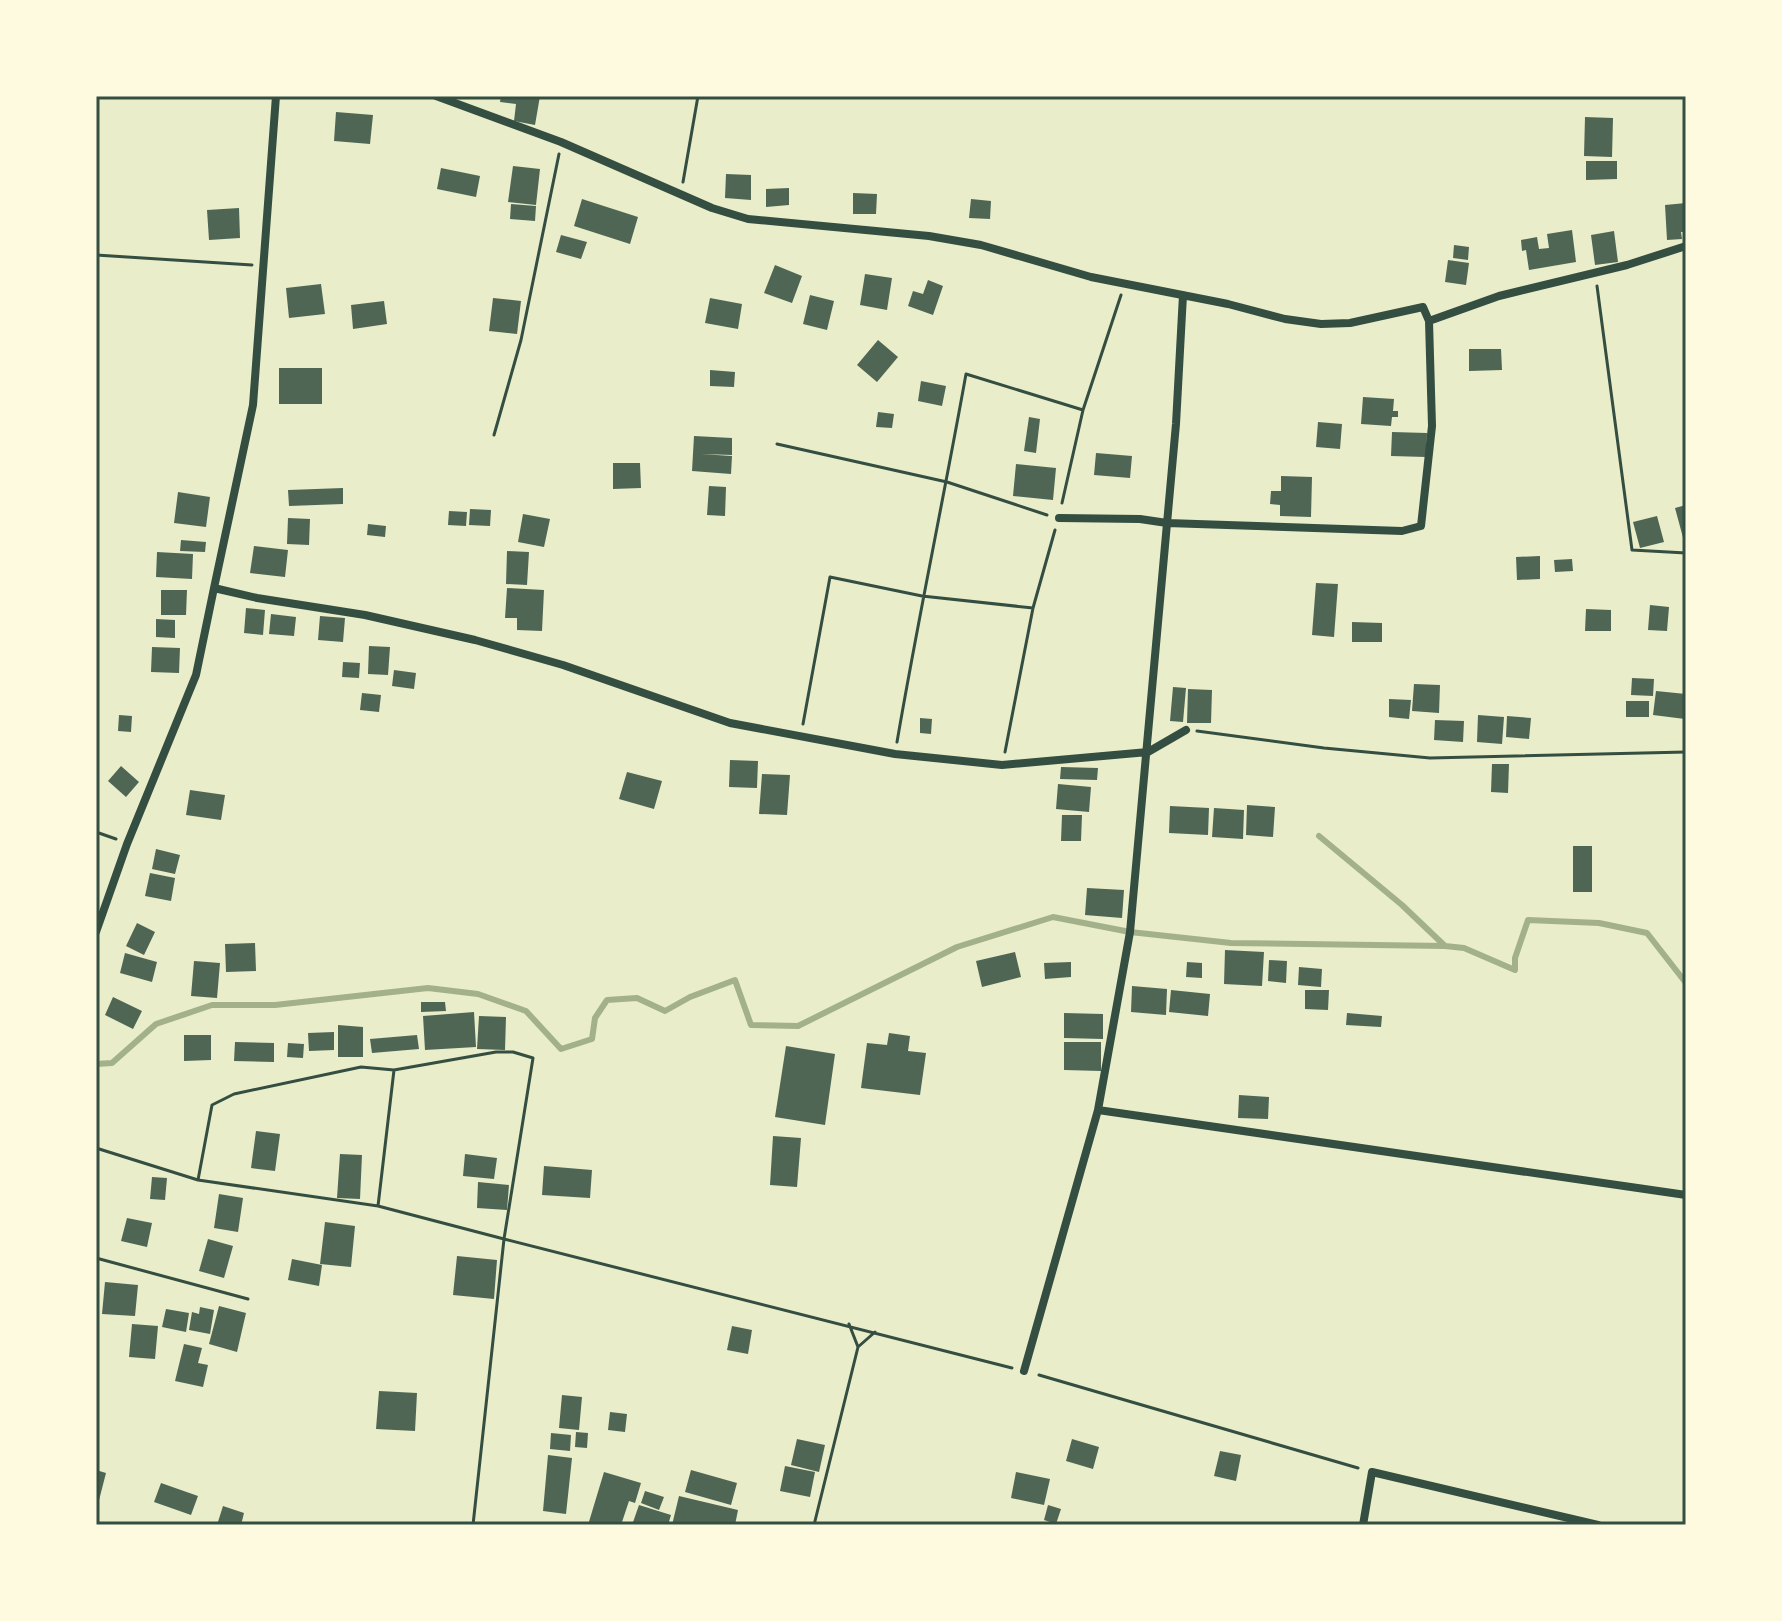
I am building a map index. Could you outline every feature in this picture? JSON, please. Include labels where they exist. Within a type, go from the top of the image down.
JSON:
[{"type":"street","points":[[96,932],[127,844],[196,675],[253,405],[276,96]]},
{"type":"street","points":[[436,96],[561,142],[712,208],[748,219],[929,236],[981,245],[1091,277],[1321,324],[1350,323],[1423,307],[1429,321],[1432,426],[1421,526],[1402,531],[1059,518]]},
{"type":"street","points":[[1429,321],[1499,296],[1595,273],[1686,246]]},
{"type":"street","points":[[1024,1371],[1098,1110],[1130,932],[1176,424],[1183,295]]},
{"type":"street","points":[[214,588],[365,615],[475,640],[563,665],[730,723],[895,754],[1002,765],[1148,752],[1186,730]]},
{"type":"street","points":[[1098,1110],[1686,1195]]},
{"type":"street","points":[[1363,1525],[1372,1472],[1598,1525]]},
{"type":"path","points":[[681,194],[698,96]]},
{"type":"path","points":[[494,435],[521,340],[561,142]]},
{"type":"path","points":[[96,255],[263,265]]},
{"type":"path","points":[[1595,273],[1632,550],[1686,553]]},
{"type":"path","points":[[895,754],[922,596],[966,374],[1083,410]]},
{"type":"path","points":[[777,444],[947,482],[1059,518]]},
{"type":"path","points":[[800,738],[830,577],[922,596],[1033,608]]},
{"type":"path","points":[[1186,730],[1430,758],[1686,752]]},
{"type":"path","points":[[96,832],[127,844]]},
{"type":"path","points":[[198,1180],[212,1105],[234,1094],[361,1067],[394,1070],[496,1052],[513,1052],[533,1058],[504,1239],[473,1525]]},
{"type":"path","points":[[378,1206],[394,1070]]},
{"type":"path","points":[[96,1148],[198,1180],[378,1206],[849,1324],[1024,1371],[1372,1472]]},
{"type":"path","points":[[96,1258],[248,1299]]},
{"type":"path","points":[[849,1324],[858,1347]]},
{"type":"path","points":[[814,1525],[858,1347],[875,1332]]},
{"type":"building","points":[[501,96],[540,96],[535,125],[514,121],[516,104],[500,102]]},
{"type":"building","points":[[336,112],[373,115],[370,144],[334,141]]},
{"type":"building","points":[[1585,117],[1613,118],[1612,157],[1584,156]]},
{"type":"building","points":[[1586,161],[1617,161],[1617,179],[1586,180]]},
{"type":"building","points":[[513,166],[540,169],[536,205],[508,202]]},
{"type":"building","points":[[441,168],[480,176],[476,197],[437,189]]},
{"type":"building","points":[[726,174],[751,175],[751,200],[725,198]]},
{"type":"building","points":[[789,188],[789,205],[766,207],[766,189]]},
{"type":"building","points":[[853,193],[877,194],[876,214],[853,214]]},
{"type":"building","points":[[582,199],[638,217],[630,244],[574,226]]},
{"type":"building","points":[[971,199],[991,201],[990,219],[969,218]]},
{"type":"building","points":[[1686,203],[1686,232],[1681,232],[1682,239],[1667,240],[1665,205]]},
{"type":"building","points":[[511,204],[536,206],[535,221],[510,219]]},
{"type":"building","points":[[239,208],[240,238],[209,240],[207,210]]},
{"type":"building","points":[[1572,230],[1576,262],[1529,270],[1521,240],[1537,237],[1539,249],[1549,248],[1547,234]]},
{"type":"building","points":[[1614,231],[1618,262],[1595,265],[1591,235]]},
{"type":"building","points":[[561,235],[587,242],[581,259],[556,252]]},
{"type":"building","points":[[1454,245],[1469,247],[1468,260],[1453,258]]},
{"type":"building","points":[[1448,260],[1469,263],[1466,285],[1445,282]]},
{"type":"building","points":[[775,265],[802,276],[792,303],[764,293]]},
{"type":"building","points":[[865,274],[892,278],[887,310],[860,305]]},
{"type":"building","points":[[928,280],[943,286],[933,315],[908,306],[913,291],[923,294]]},
{"type":"building","points":[[321,284],[325,314],[289,318],[286,288]]},
{"type":"building","points":[[810,295],[834,301],[827,330],[803,324]]},
{"type":"building","points":[[493,298],[521,301],[517,334],[489,331]]},
{"type":"building","points":[[710,298],[742,304],[738,329],[705,323]]},
{"type":"building","points":[[384,301],[387,324],[353,329],[351,305]]},
{"type":"building","points":[[878,340],[898,357],[877,382],[857,365]]},
{"type":"building","points":[[1469,349],[1501,349],[1502,370],[1469,371]]},
{"type":"building","points":[[279,368],[322,368],[322,404],[279,404]]},
{"type":"building","points":[[710,370],[735,372],[734,387],[710,386]]},
{"type":"building","points":[[921,381],[946,386],[942,406],[918,401]]},
{"type":"building","points":[[1363,397],[1394,399],[1393,411],[1398,411],[1398,417],[1392,417],[1391,426],[1361,424]]},
{"type":"building","points":[[878,412],[894,414],[892,428],[876,427]]},
{"type":"building","points":[[1029,417],[1040,419],[1036,453],[1024,451]]},
{"type":"building","points":[[1318,422],[1342,424],[1340,449],[1316,447]]},
{"type":"building","points":[[1392,432],[1427,433],[1426,457],[1391,456]]},
{"type":"building","points":[[694,436],[732,438],[732,455],[701,454],[732,456],[731,474],[692,471]]},
{"type":"building","points":[[1096,453],[1132,456],[1130,478],[1094,475]]},
{"type":"building","points":[[613,463],[640,463],[641,488],[613,489]]},
{"type":"building","points":[[1016,464],[1056,468],[1053,500],[1013,496]]},
{"type":"building","points":[[1281,476],[1312,477],[1311,517],[1280,516],[1280,505],[1270,504],[1271,491],[1281,491]]},
{"type":"building","points":[[709,486],[726,487],[725,516],[707,515]]},
{"type":"building","points":[[343,488],[343,504],[289,506],[288,490]]},
{"type":"building","points":[[178,492],[210,497],[206,527],[174,523]]},
{"type":"building","points":[[1686,505],[1686,545],[1685,545],[1675,508]]},
{"type":"building","points":[[470,509],[491,510],[490,526],[469,525]]},
{"type":"building","points":[[449,511],[467,512],[466,526],[448,525]]},
{"type":"building","points":[[523,514],[550,519],[544,547],[518,542]]},
{"type":"building","points":[[1657,516],[1664,542],[1640,548],[1633,522]]},
{"type":"building","points":[[288,518],[310,519],[309,545],[287,544]]},
{"type":"building","points":[[368,524],[386,526],[385,537],[367,535]]},
{"type":"building","points":[[181,540],[206,542],[205,552],[180,551]]},
{"type":"building","points":[[254,546],[288,550],[285,577],[250,573]]},
{"type":"building","points":[[507,551],[529,552],[527,585],[506,584]]},
{"type":"building","points":[[157,552],[193,554],[192,579],[156,577]]},
{"type":"building","points":[[1540,556],[1540,579],[1517,580],[1516,557]]},
{"type":"building","points":[[1572,559],[1573,571],[1555,572],[1554,560]]},
{"type":"building","points":[[1316,583],[1338,584],[1334,637],[1312,635]]},
{"type":"building","points":[[507,588],[544,590],[542,631],[517,630],[517,618],[505,618]]},
{"type":"building","points":[[161,590],[187,590],[186,615],[161,615]]},
{"type":"building","points":[[1650,605],[1669,607],[1667,631],[1648,630]]},
{"type":"building","points":[[246,608],[265,610],[263,635],[244,633]]},
{"type":"building","points":[[1586,609],[1611,610],[1611,631],[1585,631]]},
{"type":"building","points":[[271,614],[296,617],[294,636],[269,634]]},
{"type":"building","points":[[320,616],[345,618],[343,642],[318,640]]},
{"type":"building","points":[[156,619],[175,620],[175,638],[156,637]]},
{"type":"building","points":[[1352,622],[1382,623],[1382,642],[1352,642]]},
{"type":"building","points":[[369,646],[390,647],[388,675],[368,674]]},
{"type":"building","points":[[152,647],[180,648],[179,673],[151,672]]},
{"type":"building","points":[[343,662],[360,663],[359,678],[342,677]]},
{"type":"building","points":[[394,670],[416,673],[414,689],[392,686]]},
{"type":"building","points":[[1632,678],[1654,679],[1653,696],[1631,695]]},
{"type":"building","points":[[1414,684],[1440,685],[1439,713],[1412,711]]},
{"type":"building","points":[[1173,687],[1186,688],[1183,722],[1170,721]]},
{"type":"building","points":[[1188,689],[1212,690],[1211,723],[1187,723]]},
{"type":"building","points":[[1656,691],[1686,694],[1685,719],[1653,715]]},
{"type":"building","points":[[362,693],[381,695],[379,712],[360,710]]},
{"type":"building","points":[[1389,699],[1411,700],[1409,719],[1389,717]]},
{"type":"building","points":[[1626,701],[1649,701],[1649,717],[1626,717]]},
{"type":"building","points":[[119,715],[132,716],[131,732],[118,731]]},
{"type":"building","points":[[1478,715],[1504,717],[1502,744],[1477,742]]},
{"type":"building","points":[[1507,716],[1531,718],[1529,739],[1506,737]]},
{"type":"building","points":[[920,718],[932,719],[931,734],[920,733]]},
{"type":"building","points":[[1435,720],[1464,721],[1463,742],[1434,740]]},
{"type":"building","points":[[730,760],[758,761],[757,788],[729,787]]},
{"type":"building","points":[[1492,764],[1509,764],[1508,793],[1491,792]]},
{"type":"building","points":[[121,766],[139,782],[126,797],[108,781]]},
{"type":"building","points":[[1061,767],[1098,768],[1097,780],[1060,779]]},
{"type":"building","points":[[627,772],[662,781],[654,809],[619,799]]},
{"type":"building","points":[[762,774],[790,775],[787,815],[759,814]]},
{"type":"building","points":[[1058,784],[1091,787],[1089,812],[1056,809]]},
{"type":"building","points":[[190,790],[225,795],[221,820],[186,815]]},
{"type":"building","points":[[1247,805],[1275,807],[1273,837],[1246,835]]},
{"type":"building","points":[[1170,806],[1209,808],[1208,835],[1169,833]]},
{"type":"building","points":[[1214,808],[1244,810],[1243,839],[1212,837]]},
{"type":"building","points":[[1062,815],[1082,815],[1081,841],[1061,841]]},
{"type":"building","points":[[1573,846],[1592,846],[1592,892],[1573,892]]},
{"type":"building","points":[[156,849],[180,855],[175,874],[152,869]]},
{"type":"building","points":[[150,873],[175,878],[171,901],[145,896]]},
{"type":"building","points":[[1087,888],[1124,890],[1122,918],[1085,915]]},
{"type":"building","points":[[137,923],[155,932],[144,955],[126,946]]},
{"type":"building","points":[[255,943],[256,971],[226,972],[225,944]]},
{"type":"building","points":[[1225,950],[1264,952],[1262,986],[1224,984]]},
{"type":"building","points":[[1015,952],[1021,977],[982,987],[976,961]]},
{"type":"building","points":[[125,953],[157,962],[152,982],[120,973]]},
{"type":"building","points":[[1269,960],[1287,961],[1286,983],[1268,981]]},
{"type":"building","points":[[194,961],[220,963],[217,998],[191,996]]},
{"type":"building","points":[[1071,962],[1071,977],[1045,979],[1044,963]]},
{"type":"building","points":[[1187,962],[1202,963],[1202,978],[1186,977]]},
{"type":"building","points":[[1299,967],[1322,969],[1321,987],[1298,985]]},
{"type":"building","points":[[1132,986],[1167,989],[1166,1015],[1131,1012]]},
{"type":"building","points":[[1171,990],[1210,994],[1208,1016],[1169,1012]]},
{"type":"building","points":[[1305,990],[1329,990],[1328,1010],[1305,1009]]},
{"type":"building","points":[[113,997],[142,1011],[133,1029],[105,1015]]},
{"type":"building","points":[[421,1002],[445,1002],[446,1011],[421,1012]]},
{"type":"building","points":[[474,1012],[476,1047],[425,1050],[423,1016]]},
{"type":"building","points":[[1064,1013],[1103,1014],[1103,1039],[1064,1038]]},
{"type":"building","points":[[1347,1013],[1382,1016],[1381,1027],[1346,1025]]},
{"type":"building","points":[[479,1016],[506,1017],[505,1050],[477,1049]]},
{"type":"building","points":[[338,1025],[363,1027],[363,1057],[338,1057]]},
{"type":"building","points":[[334,1032],[334,1050],[309,1051],[308,1033]]},
{"type":"building","points":[[889,1033],[910,1036],[908,1051],[926,1053],[920,1095],[861,1088],[867,1043],[887,1045]]},
{"type":"building","points":[[184,1035],[211,1035],[211,1060],[184,1061]]},
{"type":"building","points":[[417,1035],[419,1049],[372,1053],[370,1039]]},
{"type":"building","points":[[235,1042],[274,1043],[274,1062],[234,1061]]},
{"type":"building","points":[[1064,1042],[1101,1042],[1101,1071],[1064,1070]]},
{"type":"building","points":[[288,1043],[304,1044],[303,1058],[287,1057]]},
{"type":"building","points":[[786,1046],[835,1054],[825,1125],[775,1117]]},
{"type":"building","points":[[1239,1095],[1269,1097],[1268,1119],[1238,1118]]},
{"type":"building","points":[[256,1131],[280,1134],[275,1171],[251,1168]]},
{"type":"building","points":[[773,1136],[801,1138],[797,1187],[770,1185]]},
{"type":"building","points":[[340,1154],[362,1155],[360,1199],[337,1198]]},
{"type":"building","points":[[465,1154],[497,1158],[494,1179],[463,1176]]},
{"type":"building","points":[[544,1166],[592,1170],[590,1198],[542,1195]]},
{"type":"building","points":[[152,1177],[167,1178],[165,1200],[150,1199]]},
{"type":"building","points":[[478,1182],[509,1185],[507,1210],[477,1208]]},
{"type":"building","points":[[219,1194],[243,1198],[238,1232],[214,1228]]},
{"type":"building","points":[[127,1218],[152,1223],[147,1247],[121,1241]]},
{"type":"building","points":[[325,1222],[355,1226],[351,1267],[320,1264]]},
{"type":"building","points":[[208,1239],[233,1246],[224,1278],[199,1271]]},
{"type":"building","points":[[457,1256],[497,1260],[494,1299],[453,1295]]},
{"type":"building","points":[[292,1259],[322,1265],[319,1286],[288,1280]]},
{"type":"building","points":[[105,1282],[138,1285],[135,1316],[102,1314]]},
{"type":"building","points":[[219,1306],[246,1313],[237,1352],[209,1344]]},
{"type":"building","points":[[200,1307],[214,1310],[210,1334],[189,1330],[192,1312],[199,1314]]},
{"type":"building","points":[[166,1309],[189,1313],[186,1332],[162,1327]]},
{"type":"building","points":[[132,1324],[158,1326],[155,1359],[129,1357]]},
{"type":"building","points":[[732,1326],[752,1330],[748,1354],[727,1350]]},
{"type":"building","points":[[184,1344],[202,1348],[198,1363],[208,1365],[203,1387],[175,1381]]},
{"type":"building","points":[[379,1391],[417,1393],[415,1431],[376,1429]]},
{"type":"building","points":[[562,1395],[582,1397],[579,1430],[559,1428]]},
{"type":"building","points":[[610,1412],[627,1414],[625,1432],[608,1430]]},
{"type":"building","points":[[576,1432],[588,1433],[587,1448],[575,1447]]},
{"type":"building","points":[[551,1433],[571,1435],[570,1451],[550,1449]]},
{"type":"building","points":[[797,1439],[825,1445],[819,1472],[791,1465]]},
{"type":"building","points":[[1072,1439],[1099,1447],[1093,1469],[1066,1461]]},
{"type":"building","points":[[1220,1451],[1241,1455],[1236,1481],[1214,1476]]},
{"type":"building","points":[[548,1455],[572,1458],[566,1514],[543,1511]]},
{"type":"building","points":[[785,1466],[815,1472],[810,1497],[780,1491]]},
{"type":"building","points":[[96,1470],[106,1473],[97,1508],[96,1508]]},
{"type":"building","points":[[691,1470],[737,1483],[731,1505],[685,1492]]},
{"type":"building","points":[[604,1472],[641,1483],[635,1503],[629,1501],[621,1525],[588,1525]]},
{"type":"building","points":[[1016,1472],[1050,1479],[1044,1505],[1011,1498]]},
{"type":"building","points":[[161,1483],[198,1496],[191,1515],[154,1502]]},
{"type":"building","points":[[645,1491],[664,1497],[659,1510],[641,1503]]},
{"type":"building","points":[[679,1496],[738,1510],[735,1525],[672,1525]]},
{"type":"building","points":[[639,1505],[671,1515],[668,1525],[632,1525]]},
{"type":"building","points":[[1048,1505],[1061,1509],[1056,1524],[1044,1520]]},
{"type":"building","points":[[223,1506],[244,1513],[241,1525],[217,1525]]},
{"type":"waterway","points":[[1319,836],[1402,905],[1445,946],[1464,948],[1515,970],[1515,958],[1528,920],[1599,923],[1647,933],[1686,983]]},
{"type":"waterway","points":[[96,1064],[112,1063],[156,1024],[212,1005],[275,1005],[428,988],[478,994],[526,1011],[561,1049],[592,1039],[595,1018],[607,1000],[637,998],[665,1011],[690,997],[735,980],[751,1025],[798,1026],[957,947],[1053,917],[1130,932],[1231,943],[1445,946]]}]
